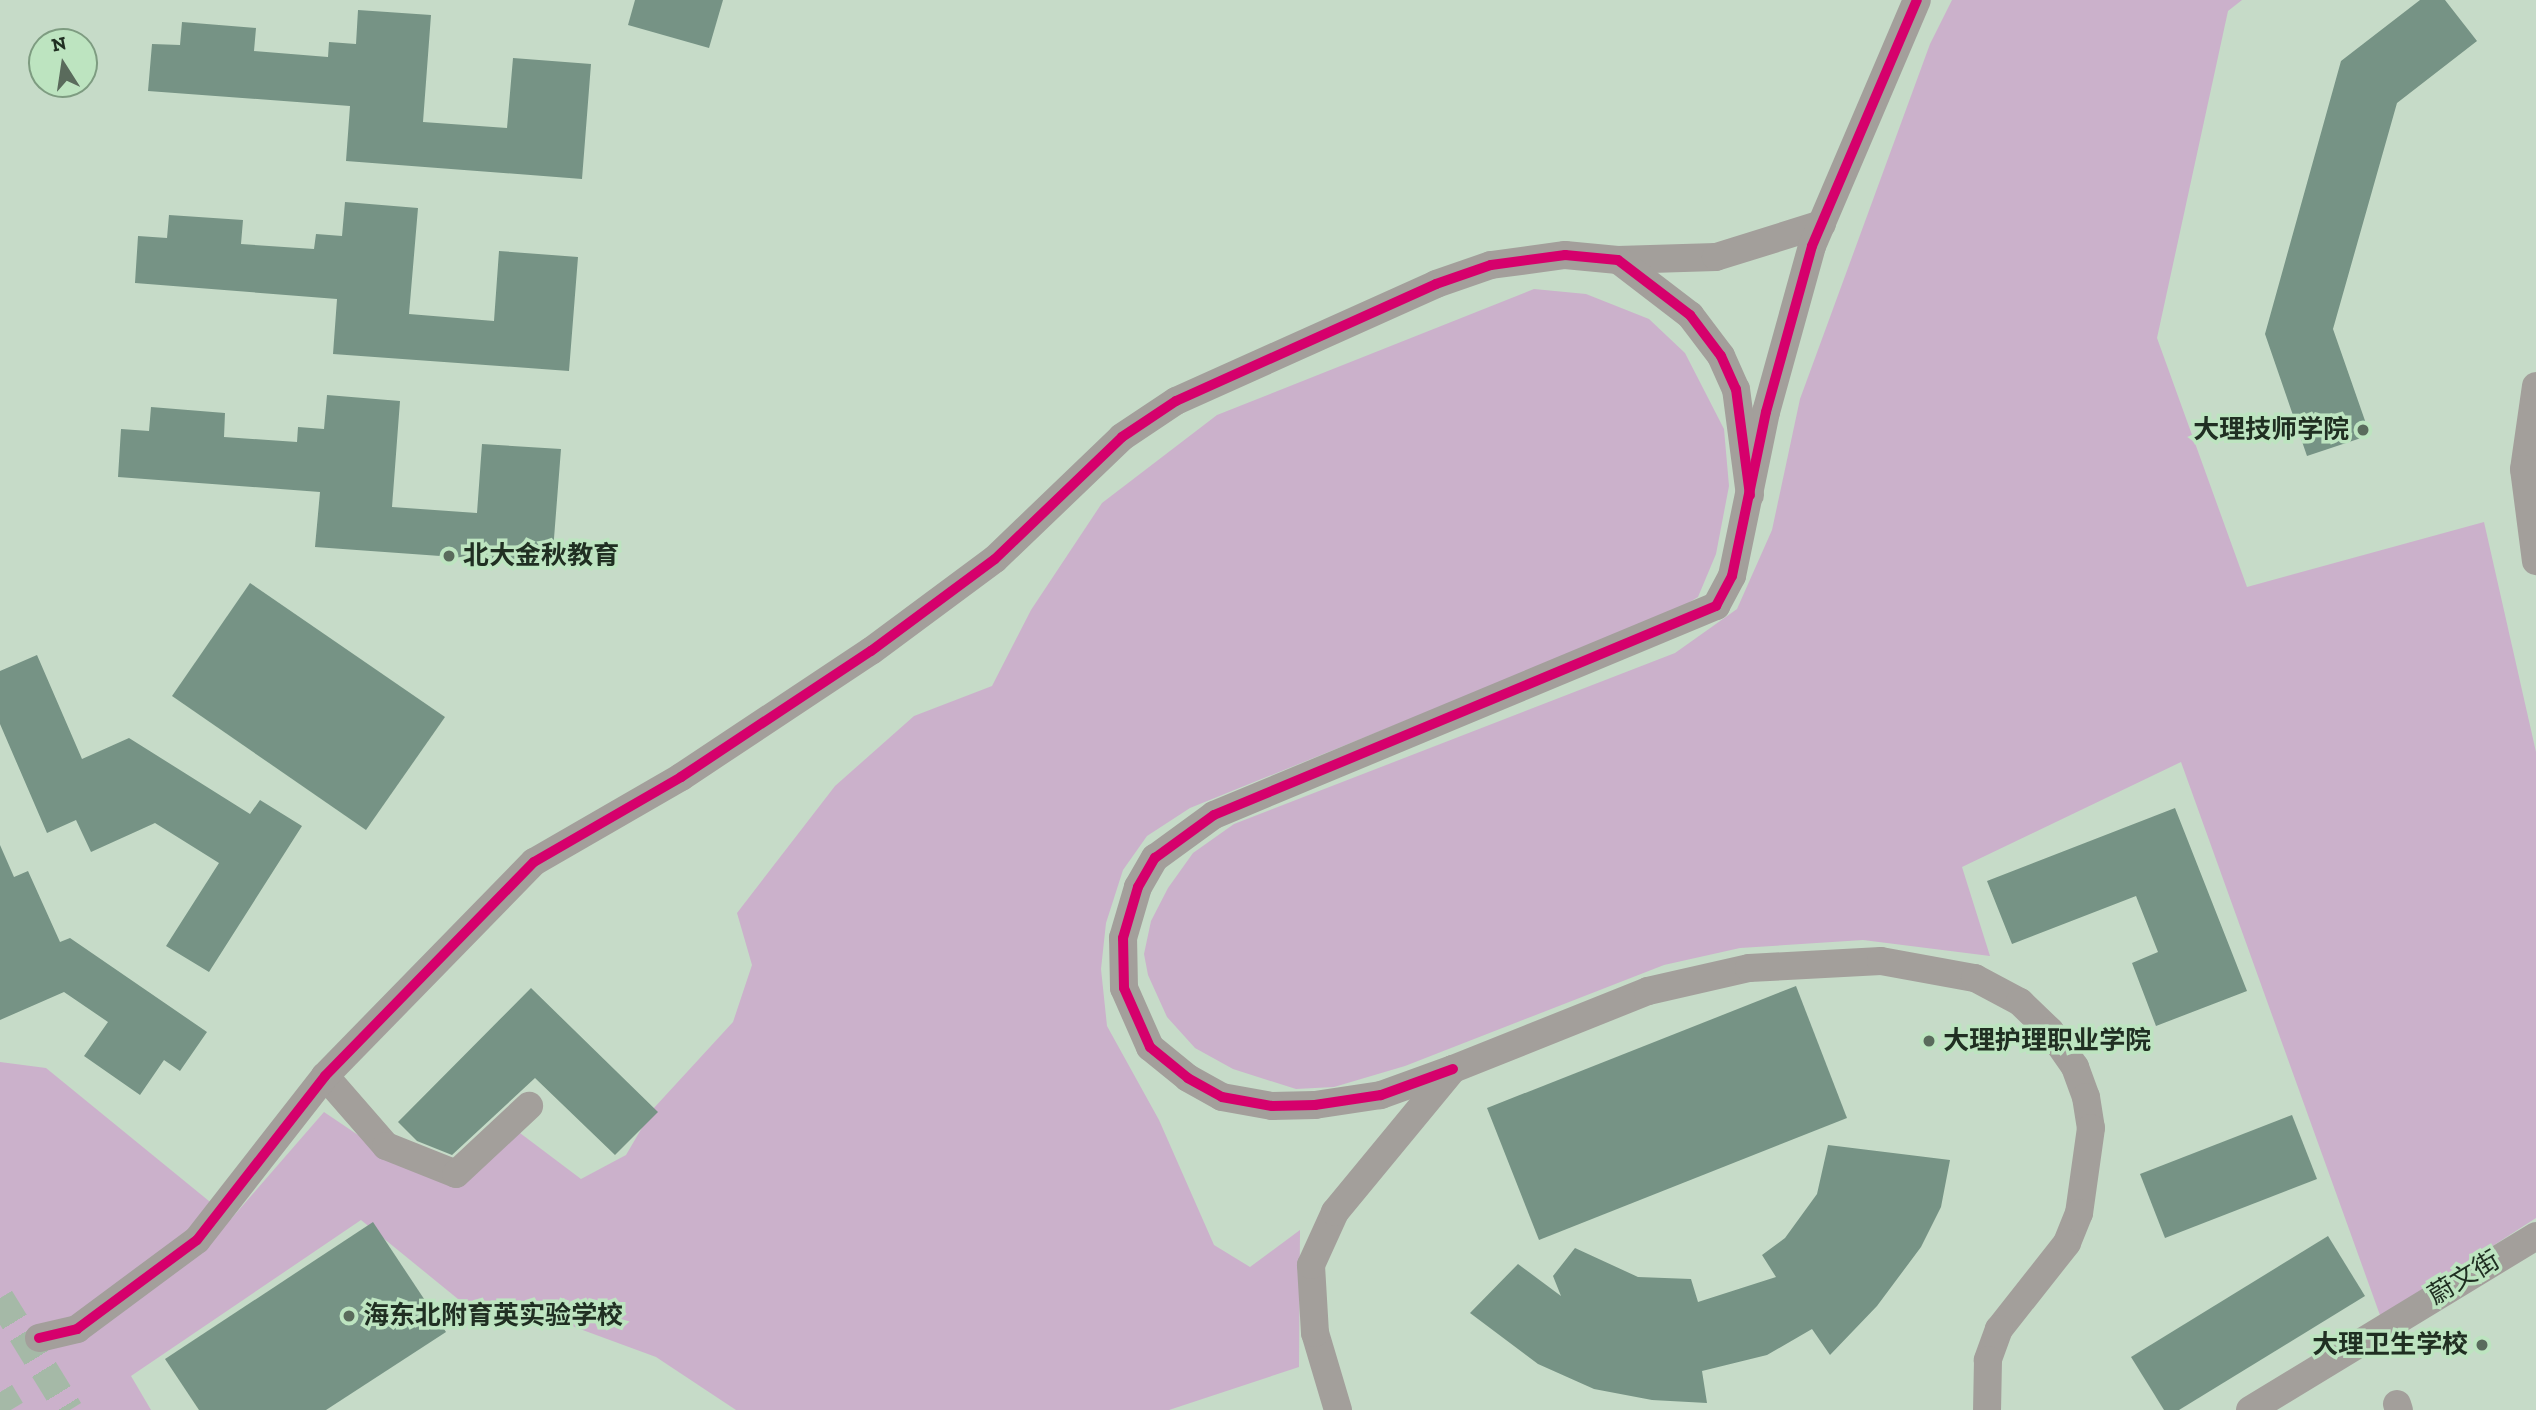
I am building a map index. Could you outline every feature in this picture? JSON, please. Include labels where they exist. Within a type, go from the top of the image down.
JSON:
[{"type":"street","points":[[1917,0],[1822,224],[1766,412],[1732,576],[1716,607],[1214,815],[1155,858],[1138,887],[1123,939],[1124,988],[1150,1047],[1188,1078],[1222,1097],[1272,1106],[1315,1105],[1381,1095],[1648,991],[1749,968],[1881,961],[1975,978],[2020,1002],[2050,1031],[2075,1067],[2091,1128],[2079,1213],[2067,1244],[1998,1329],[1988,1360],[1987,1410]]},
{"type":"street","points":[[38,1338],[78,1329],[197,1240],[325,1076],[534,862],[681,776],[871,651],[995,559],[1122,437],[1176,401],[1436,284],[1491,265],[1565,255],[1618,260],[1716,257],[1822,224]]},
{"type":"street","points":[[1618,260],[1690,315],[1720,356],[1735,389],[1750,495]]},
{"type":"street","points":[[2536,386],[2524,469],[2536,561]]},
{"type":"street","points":[[1339,1410],[1315,1333],[1311,1265],[1335,1212],[1453,1069]]},
{"type":"street","points":[[325,1076],[386,1146],[456,1174],[529,1106]]},
{"type":"street","name":"蔚文街","points":[[2250,1410],[2536,1236]]},
{"type":"shaded area","points":[[1952,0],[2242,0],[2228,11],[2157,338],[2247,587],[2484,522],[2536,752],[2536,1218],[2381,1318],[2181,762],[1962,867],[1990,956],[1863,940],[1740,948],[1664,965],[1405,1066],[1334,1087],[1296,1089],[1233,1069],[1195,1048],[1167,1017],[1148,975],[1144,954],[1151,921],[1168,888],[1193,853],[1234,824],[1675,653],[1737,609],[1772,530],[1800,399],[1930,44]]},
{"type":"shaded area","points":[[1534,289],[1586,294],[1649,319],[1685,353],[1724,429],[1729,486],[1716,554],[1698,597],[1672,613],[1190,808],[1147,836],[1123,870],[1106,923],[1101,969],[1107,1026],[1159,1120],[1214,1245],[1250,1267],[1300,1230],[1299,1367],[1169,1410],[736,1410],[656,1357],[531,1311],[485,1321],[361,1220],[131,1376],[151,1410],[0,1410],[0,1062],[46,1068],[231,1219],[324,1112],[404,1166],[463,1179],[516,1130],[581,1179],[626,1155],[653,1109],[733,1022],[752,965],[737,913],[835,786],[914,716],[992,686],[1031,610],[1102,503],[1217,415]]},
{"type":"building","points":[[635,0],[723,0],[709,48],[628,25]]},
{"type":"building","points":[[2420,0],[2445,0],[2477,41],[2397,103],[2333,329],[2370,435],[2307,456],[2265,334],[2341,61]]},
{"type":"building","points":[[358,10],[431,15],[423,122],[507,128],[513,58],[591,64],[582,179],[346,161],[350,106],[148,91],[152,44],[180,45],[182,22],[256,28],[254,51],[328,57],[329,42],[356,44]]},
{"type":"building","points":[[345,202],[418,208],[409,314],[494,321],[499,251],[578,257],[569,371],[333,354],[337,299],[135,283],[138,236],[167,238],[169,215],[243,220],[241,244],[314,249],[316,234],[342,236]]},
{"type":"building","points":[[327,395],[400,401],[392,507],[477,513],[482,444],[561,449],[552,564],[315,547],[320,492],[118,477],[121,429],[149,431],[151,407],[225,413],[224,437],[297,442],[298,427],[324,429]]},
{"type":"building","points":[[250,583],[445,717],[366,830],[172,696]]},
{"type":"building","points":[[37,655],[82,759],[129,738],[250,814],[260,800],[302,826],[209,972],[166,946],[219,863],[155,823],[91,852],[76,820],[47,833],[0,724],[0,671]]},
{"type":"building","points":[[2175,808],[2247,991],[2156,1026],[2132,963],[2158,952],[2136,896],[2012,944],[1987,881]]},
{"type":"building","points":[[0,845],[14,877],[28,871],[60,942],[70,938],[207,1032],[180,1071],[164,1060],[140,1095],[84,1056],[108,1022],[64,992],[0,1020]]},
{"type":"building","points":[[1796,986],[1847,1118],[1539,1240],[1487,1108]]},
{"type":"building","points":[[531,988],[658,1112],[615,1155],[535,1078],[452,1155],[417,1141],[398,1122]]},
{"type":"building","points":[[2292,1115],[2317,1179],[2165,1238],[2140,1174]]},
{"type":"building","points":[[1828,1145],[1950,1160],[1941,1207],[1921,1247],[1877,1306],[1830,1355],[1812,1329],[1767,1355],[1702,1371],[1707,1403],[1652,1400],[1594,1389],[1538,1364],[1470,1313],[1518,1264],[1561,1296],[1553,1276],[1575,1248],[1638,1277],[1691,1279],[1698,1302],[1776,1277],[1762,1255],[1785,1238],[1817,1194]]},
{"type":"building","points":[[373,1222],[446,1332],[326,1410],[199,1410],[165,1359]]},
{"type":"building","points":[[2328,1236],[2365,1296],[2179,1410],[2164,1410],[2131,1357]]},
{"type":"tunnel","points":[[0,1298],[69,1410]]},
{"type":"tunnel","points":[[0,1392],[11,1410]]},
{"type":"cycle path","points":[[1453,1069],[1381,1095],[1315,1105],[1272,1106],[1222,1097],[1188,1078],[1150,1047],[1124,988],[1123,938],[1138,887],[1155,858],[1214,815],[1716,606],[1732,576],[1766,412],[1812,246],[1917,0]]},
{"type":"cycle path","points":[[39,1338],[77,1329],[197,1240],[325,1076],[534,862],[681,777],[871,651],[995,559],[1122,437],[1176,401],[1436,284],[1491,265],[1565,255],[1618,260],[1690,315],[1721,356],[1736,389],[1750,495]]},
{"type":"place","name":"大理技师学院","points":[[2363,430]]},
{"type":"place","name":"北大金秋教育","points":[[449,556]]},
{"type":"place","name":"大理护理职业学院","points":[[1929,1041]]},
{"type":"place","name":"海东北附育英实验学校","points":[[349,1316]]},
{"type":"place","name":"大理卫生学校","points":[[2482,1345]]}]
